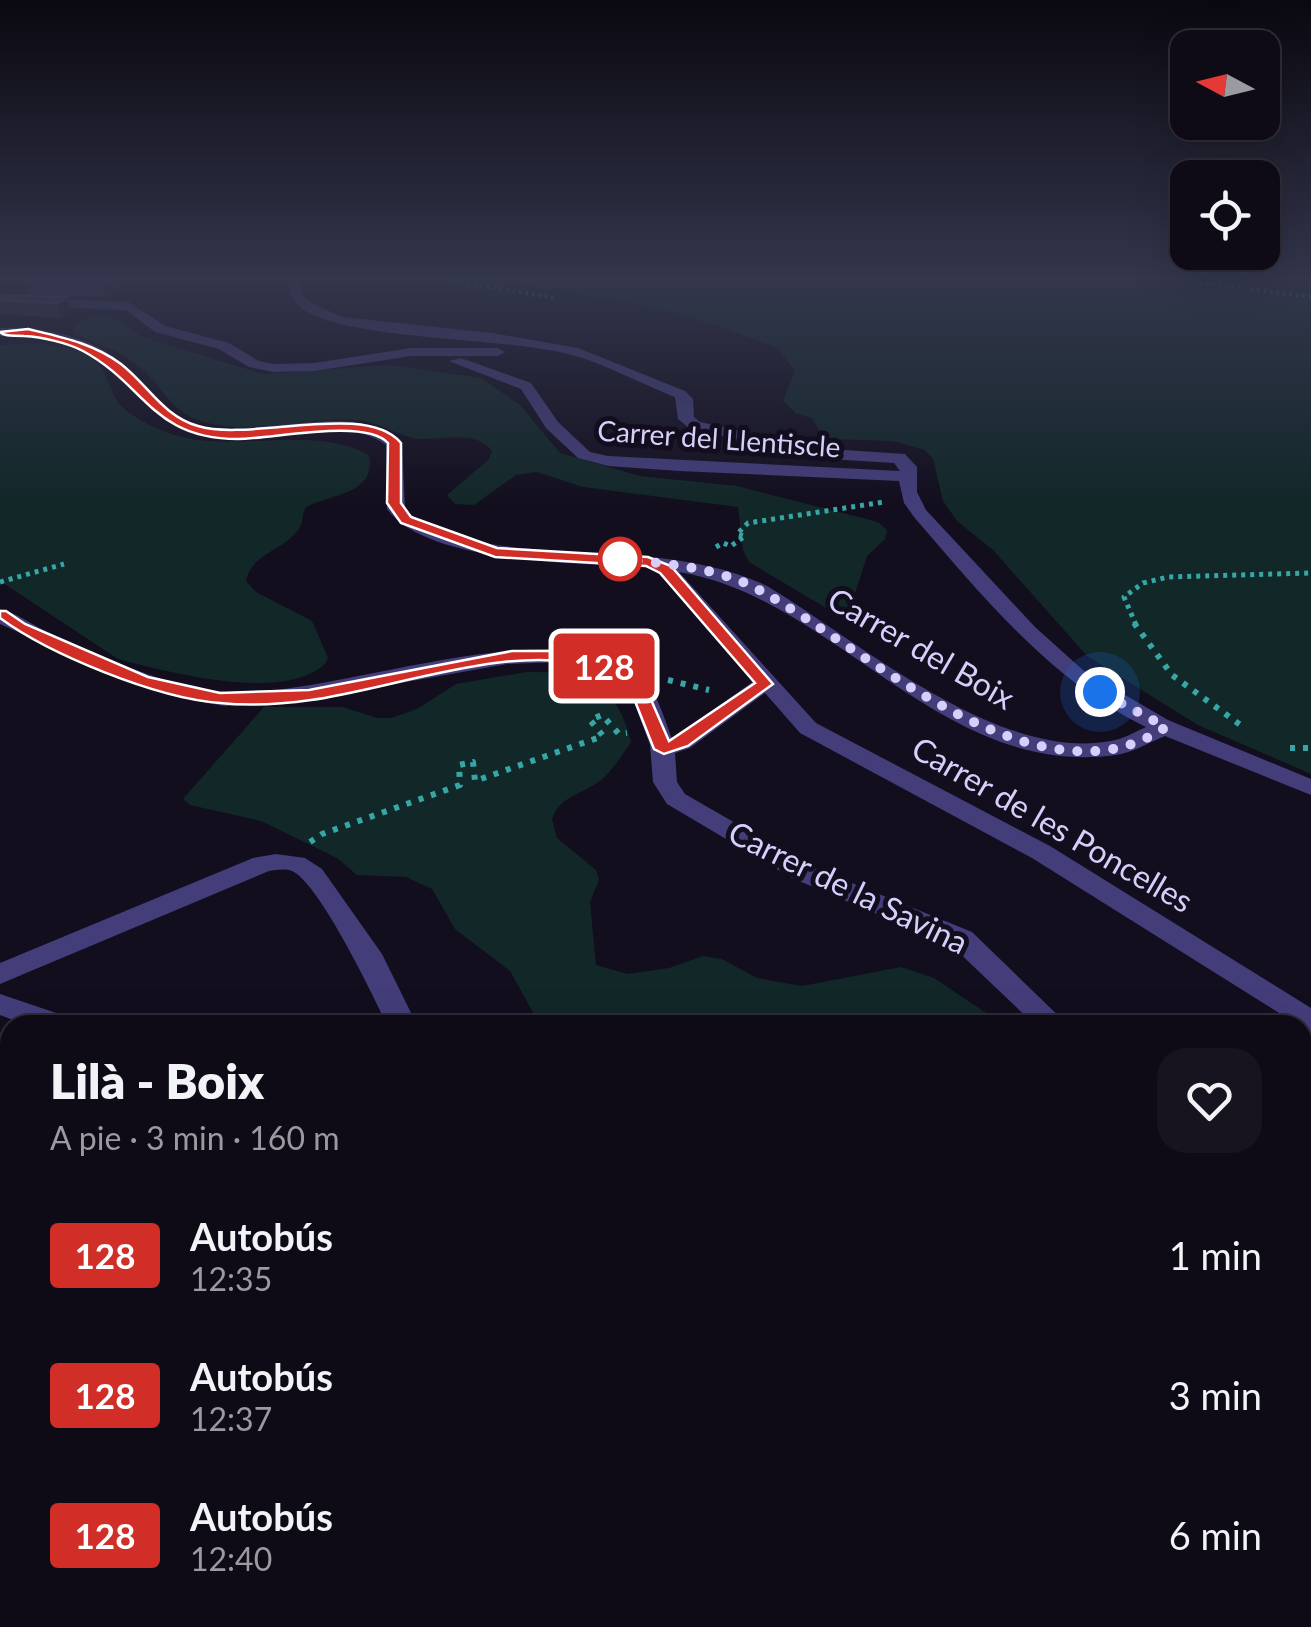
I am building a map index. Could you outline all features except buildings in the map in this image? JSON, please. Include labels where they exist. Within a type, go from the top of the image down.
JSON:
[{"type":"street","name":"Carrer del Boix","points":[[98,354],[118,367],[161,413],[194,430],[236,436],[347,427],[387,435],[394,443],[396,509],[417,526],[458,542],[519,556],[648,562],[722,575],[761,590],[888,674],[1006,736],[1051,748],[1102,750],[1130,744],[1166,727]]},
{"type":"street","points":[[238,354],[268,367],[306,368],[411,354]]},
{"type":"street","points":[[543,354],[619,368]]},
{"type":"street","points":[[583,354],[680,394],[686,419],[695,425],[814,453],[892,456],[908,464],[910,500],[993,595],[1055,658],[1100,692],[1166,727],[1311,788]]},
{"type":"street","name":"Carrer del Llentiscle","points":[[386,357],[442,358],[505,375],[526,386],[570,445],[584,455],[608,462],[906,476]]},
{"type":"street","name":"Carrer de les Poncelles","points":[[648,562],[676,579],[754,691],[808,728],[1040,852],[1300,1015]]},
{"type":"street","points":[[0,615],[20,628],[142,681],[178,692],[220,698],[309,695],[531,655],[590,661],[636,683]]},
{"type":"street","name":"Carrer de la Savina","points":[[636,683],[664,749],[662,775],[666,788],[676,799],[801,872],[962,940],[1042,1015]]},
{"type":"street","points":[[664,749],[682,742],[754,691]]},
{"type":"street","points":[[0,974],[262,864],[286,861],[307,868],[313,875],[368,954],[397,1015]]},
{"type":"street","points":[[0,1004],[30,1015]]},
{"type":"path","points":[[717,554],[710,552],[745,536],[737,534],[748,523],[910,500]]},
{"type":"path","points":[[0,582],[64,564]]},
{"type":"path","points":[[1250,731],[1155,662],[1134,627],[1124,598],[1143,582],[1168,577],[1311,573]]},
{"type":"path","points":[[636,683],[664,679],[754,691]]},
{"type":"path","points":[[322,834],[460,784],[459,765],[472,762],[475,781],[604,736],[590,720],[602,716],[619,734]]},
{"type":"green space","points":[[0,354],[86,355],[104,372],[113,394],[125,409],[166,432],[191,439],[320,441],[369,455],[370,468],[359,486],[306,507],[298,530],[261,558],[246,581],[256,592],[312,621],[328,658],[306,676],[254,683],[224,681],[118,659],[0,581]]},
{"type":"green space","points":[[121,354],[197,354],[263,374],[388,365],[481,378],[520,405],[560,453],[640,476],[737,486],[878,522],[887,530],[885,539],[867,556],[850,609],[826,608],[749,562],[743,550],[738,507],[583,487],[537,472],[516,475],[474,505],[455,504],[447,495],[489,459],[492,451],[478,440],[413,438],[356,420],[249,427],[211,424],[182,411]]},
{"type":"green space","points":[[782,354],[1311,354],[1311,774],[1198,725],[1087,656],[993,550],[957,521],[943,501],[933,459],[925,450],[893,441],[830,439],[820,432],[812,418],[797,414],[783,401],[795,371]]},
{"type":"green space","points":[[527,672],[565,674],[595,684],[617,706],[625,722],[631,742],[617,762],[594,785],[560,805],[552,819],[557,838],[596,870],[599,880],[590,902],[596,965],[628,974],[669,968],[703,956],[722,959],[757,978],[802,986],[901,967],[934,978],[989,1015],[534,1015],[510,971],[455,929],[432,889],[406,877],[357,875],[337,858],[261,821],[190,805],[183,799],[264,707],[343,707],[377,718],[391,718],[417,709],[456,684]]},
{"type":"bus line","name":"128","points":[[0,615],[20,628],[142,681],[190,695],[220,698],[309,695],[512,656],[590,661],[636,683],[664,749],[682,742],[765,684],[666,570],[648,562],[620,559],[519,556],[458,542],[417,526],[396,509],[393,438],[369,429],[347,427],[236,436],[194,430],[161,413],[118,367],[99,354]]},
{"type":"route","points":[[620,559],[722,575],[761,590],[888,674],[1006,736],[1051,748],[1102,750],[1153,736],[1166,727],[1100,692]]}]
